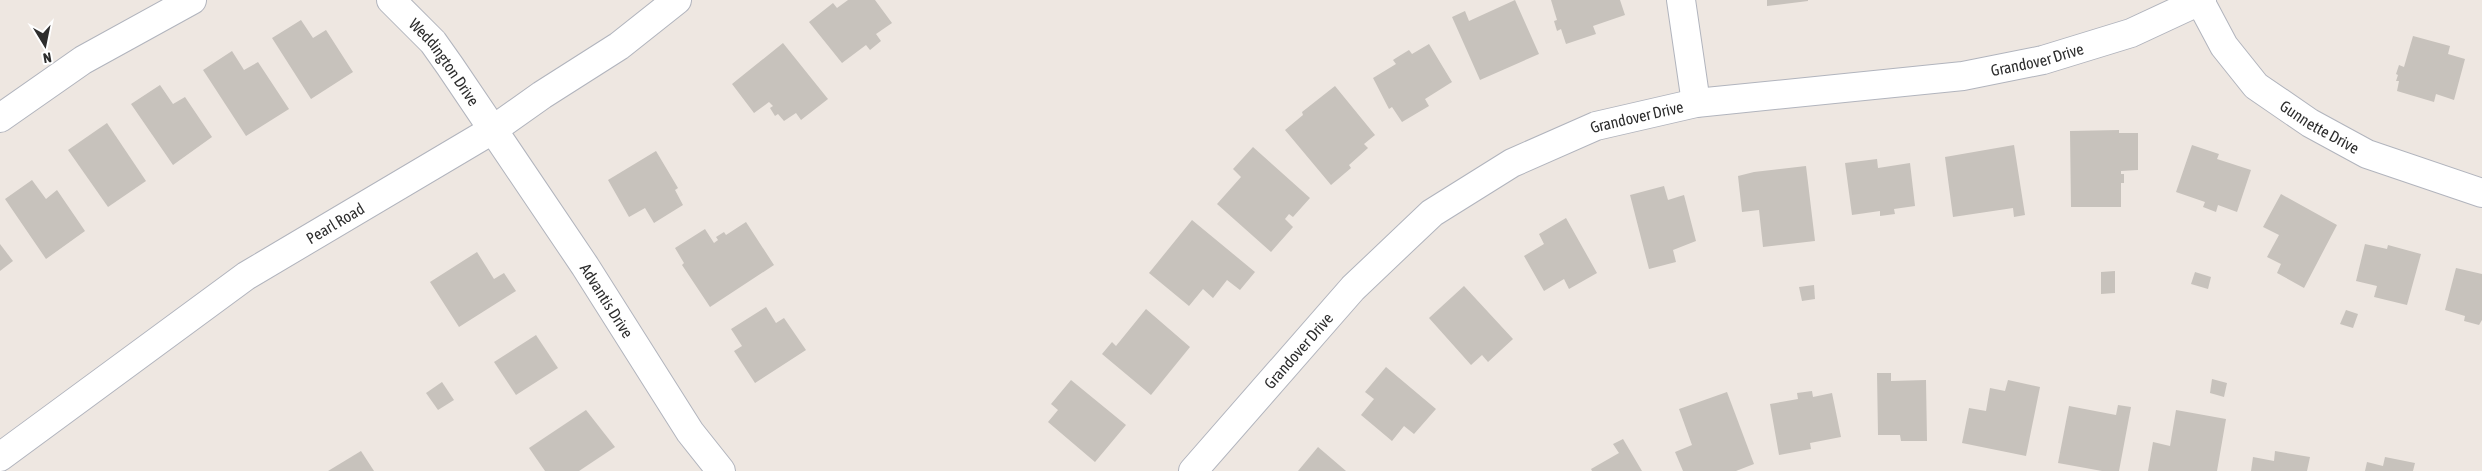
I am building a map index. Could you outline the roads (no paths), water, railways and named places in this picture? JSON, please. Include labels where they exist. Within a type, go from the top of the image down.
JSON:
[{"type":"street","points":[[0,118],[83,60],[192,0]]},
{"type":"street","name":"Weddington Drive","points":[[391,0],[433,42],[494,130]]},
{"type":"street","name":"Pearl Road","points":[[0,457],[246,276],[494,130],[542,95],[619,46],[677,0]]},
{"type":"street","points":[[1681,0],[1696,103]]},
{"type":"street","name":"Grandover Drive","points":[[1193,471],[1352,288],[1432,214],[1512,163],[1596,126],[1696,103],[1972,74],[2043,60],[2131,32],[2201,1]]},
{"type":"street","name":"Gunnette Drive","points":[[2201,1],[2224,46],[2256,86],[2310,123],[2367,154],[2482,193]]},
{"type":"street","name":"Advantis Drive","points":[[494,130],[585,266],[690,432],[721,471]]}]
